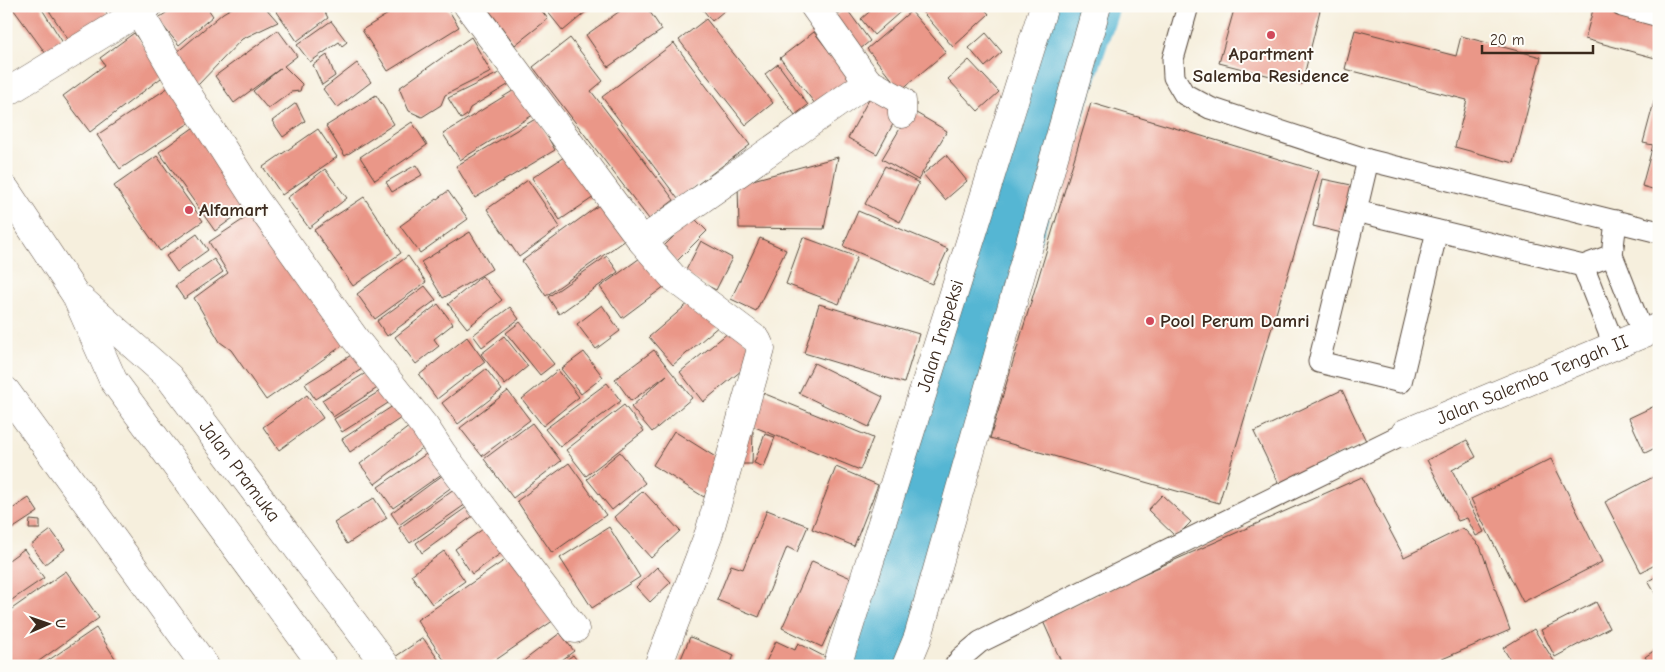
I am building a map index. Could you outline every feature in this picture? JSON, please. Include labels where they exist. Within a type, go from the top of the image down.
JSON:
[{"type":"street","points":[[468,6],[651,235],[673,277],[757,340],[761,349],[709,533],[658,666]]},
{"type":"street","points":[[814,6],[868,82],[902,101],[902,114]]},
{"type":"street","name":"Jalan Inspeksi","points":[[837,666],[1044,6]]},
{"type":"street","points":[[906,666],[918,636],[1097,6]]},
{"type":"street","points":[[6,93],[143,9],[180,82],[255,199],[356,340],[425,427],[442,453],[575,629]]},
{"type":"street","points":[[651,235],[868,82]]},
{"type":"street","name":"Jalan Pramuka","points":[[6,190],[75,294],[113,380],[323,666]]},
{"type":"street","name":"Jalan Pramuka","points":[[75,294],[169,377],[386,666]]},
{"type":"street","name":"Jalan Salemba Tengah II","points":[[1405,433],[1651,330]]},
{"type":"street","points":[[6,391],[205,666]]},
{"type":"lane","points":[[1188,6],[1172,59],[1174,76],[1184,94],[1210,108],[1368,160],[1659,232]]},
{"type":"lane","points":[[1622,6],[1659,16]]},
{"type":"lane","points":[[1368,160],[1319,362],[1401,382],[1437,231]]},
{"type":"lane","points":[[1356,211],[1583,266],[1612,255]]},
{"type":"lane","points":[[1616,221],[1612,255],[1651,330]]},
{"type":"lane","points":[[1583,266],[1614,345]]},
{"type":"lane","points":[[956,666],[961,658],[980,642],[1405,433]]},
{"type":"building","points":[[11,6],[40,6],[65,46],[49,58]]},
{"type":"building","points":[[46,6],[102,6],[111,19],[71,44]]},
{"type":"building","points":[[176,6],[206,6],[213,16],[179,45],[157,19]]},
{"type":"building","points":[[235,6],[264,6],[278,22],[242,39],[198,85],[175,54],[223,13]]},
{"type":"building","points":[[273,6],[322,6],[328,18],[297,41]]},
{"type":"building","points":[[401,6],[446,6],[459,27],[388,71],[362,30]]},
{"type":"building","points":[[486,6],[538,6],[548,19],[515,45]]},
{"type":"building","points":[[543,6],[593,6],[563,31]]},
{"type":"building","points":[[627,6],[646,6],[662,30],[608,67],[586,35]]},
{"type":"building","points":[[700,6],[730,6],[712,21]]},
{"type":"building","points":[[821,6],[844,6],[830,18]]},
{"type":"building","points":[[876,6],[907,6],[874,35],[861,19]]},
{"type":"building","points":[[920,6],[982,6],[989,14],[953,47],[919,8]]},
{"type":"building","name":"Apartment Salemba Residence","points":[[1235,6],[1321,6],[1302,84],[1219,63]]},
{"type":"building","points":[[1594,6],[1659,6],[1659,59],[1585,39]]},
{"type":"building","points":[[846,8],[870,41],[854,54],[829,21]]},
{"type":"building","points":[[911,11],[946,52],[901,90],[867,49]]},
{"type":"building","points":[[706,19],[773,103],[746,125],[679,40]]},
{"type":"building","points":[[331,21],[347,42],[342,46],[339,42],[310,62],[297,45]]},
{"type":"building","points":[[278,30],[297,56],[284,66],[302,84],[300,91],[291,92],[268,109],[253,91],[281,68],[234,103],[215,76]]},
{"type":"building","points":[[1355,30],[1456,56],[1461,36],[1541,57],[1514,163],[1455,147],[1467,100],[1345,69]]},
{"type":"building","points":[[814,32],[854,83],[819,109],[780,58]]},
{"type":"building","points":[[134,33],[165,75],[90,132],[63,96],[105,65],[100,58]]},
{"type":"building","points":[[986,33],[1002,52],[985,67],[969,48]]},
{"type":"building","points":[[471,37],[491,72],[445,95],[441,105],[422,117],[409,111],[399,88]]},
{"type":"building","points":[[570,38],[603,81],[591,91],[674,200],[649,219],[533,67]]},
{"type":"building","points":[[674,43],[750,145],[678,199],[602,97]]},
{"type":"building","points":[[327,55],[335,76],[322,85],[313,65]]},
{"type":"building","points":[[969,60],[999,92],[978,111],[948,79]]},
{"type":"building","points":[[357,63],[371,82],[337,108],[323,89]]},
{"type":"building","points":[[778,64],[808,105],[795,115],[765,74]]},
{"type":"building","points":[[503,71],[511,83],[470,108],[467,115],[461,119],[448,98]]},
{"type":"building","points":[[524,84],[541,110],[460,160],[443,134]]},
{"type":"building","points":[[172,85],[195,119],[120,169],[97,135]]},
{"type":"building","points":[[1658,87],[1659,191],[1642,186],[1653,145],[1643,143]]},
{"type":"building","points":[[376,95],[394,124],[345,156],[326,126]]},
{"type":"building","points":[[871,95],[900,111],[877,154],[848,138]]},
{"type":"building","points":[[296,103],[305,121],[283,137],[272,121]]},
{"type":"building","name":"Pool Perum Damri","points":[[1091,103],[1319,171],[1219,503],[990,438]]},
{"type":"building","points":[[911,110],[947,131],[918,180],[882,159]]},
{"type":"building","points":[[537,118],[555,150],[475,198],[456,166]]},
{"type":"building","points":[[412,122],[427,145],[375,180],[360,157]]},
{"type":"building","points":[[197,125],[252,204],[215,231],[159,152]]},
{"type":"building","points":[[318,129],[337,157],[282,195],[263,167]]},
{"type":"building","points":[[567,155],[594,197],[560,220],[532,178]]},
{"type":"building","points":[[946,155],[967,181],[945,200],[923,174]]},
{"type":"building","points":[[157,156],[203,221],[160,251],[114,186]]},
{"type":"building","points":[[838,157],[824,229],[739,228],[738,184]]},
{"type":"building","points":[[416,165],[422,175],[392,192],[386,182]]},
{"type":"building","points":[[885,166],[919,183],[900,222],[865,204]]},
{"type":"building","points":[[325,169],[347,198],[309,228],[287,198]]},
{"type":"building","points":[[1323,179],[1356,186],[1346,234],[1313,226]]},
{"type":"building","points":[[528,180],[560,227],[519,257],[487,209]]},
{"type":"building","points":[[448,191],[468,219],[420,253],[400,226]]},
{"type":"building","points":[[364,197],[401,253],[353,286],[314,230]]},
{"type":"building","points":[[606,200],[632,235],[546,296],[522,261]]},
{"type":"building","points":[[858,211],[948,249],[932,284],[843,246]]},
{"type":"building","points":[[253,213],[346,343],[266,400],[231,350],[220,342],[194,298],[228,273],[209,242]]},
{"type":"building","points":[[693,217],[707,231],[676,262],[662,248]]},
{"type":"building","points":[[470,232],[492,269],[443,298],[421,262]]},
{"type":"building","points":[[197,234],[208,250],[177,272],[166,256]]},
{"type":"building","points":[[803,237],[857,257],[839,304],[786,284]]},
{"type":"building","points":[[760,238],[786,250],[756,311],[731,299]]},
{"type":"building","points":[[701,241],[732,258],[716,290],[684,274]]},
{"type":"building","points":[[647,253],[669,283],[622,318],[600,287]]},
{"type":"building","points":[[408,256],[426,282],[375,319],[357,294]]},
{"type":"building","points":[[607,256],[618,272],[559,314],[548,297]]},
{"type":"building","points":[[214,259],[223,272],[184,299],[175,286]]},
{"type":"building","points":[[482,276],[502,300],[467,328],[448,304]]},
{"type":"building","points":[[425,286],[436,300],[387,336],[377,321]]},
{"type":"building","points":[[697,296],[720,325],[673,365],[649,337]]},
{"type":"building","points":[[438,304],[453,324],[434,339],[439,346],[416,364],[395,337]]},
{"type":"building","points":[[819,304],[919,334],[904,383],[804,353]]},
{"type":"building","points":[[602,305],[620,331],[596,349],[577,324]]},
{"type":"building","points":[[510,307],[519,319],[482,347],[473,335]]},
{"type":"building","points":[[520,322],[554,364],[540,375],[506,333]]},
{"type":"building","points":[[734,328],[758,357],[703,402],[680,372]]},
{"type":"building","points":[[504,336],[528,366],[505,385],[481,354]]},
{"type":"building","points":[[467,337],[485,362],[437,399],[419,375]]},
{"type":"building","points":[[654,350],[692,398],[652,432],[631,407],[667,375],[631,401],[615,379]]},
{"type":"building","points":[[356,352],[365,367],[315,399],[305,384]]},
{"type":"building","points":[[584,352],[603,377],[581,394],[561,369]]},
{"type":"building","points":[[814,363],[883,397],[869,427],[799,393]]},
{"type":"building","points":[[486,369],[502,390],[458,424],[442,403]]},
{"type":"building","points":[[558,370],[579,397],[543,426],[522,399]]},
{"type":"building","points":[[369,371],[379,387],[333,417],[322,400]]},
{"type":"building","points":[[607,383],[621,401],[560,447],[545,429]]},
{"type":"building","points":[[385,388],[393,400],[342,432],[334,419]]},
{"type":"building","points":[[1342,390],[1366,441],[1279,484],[1254,432]]},
{"type":"building","points":[[508,391],[530,420],[482,456],[460,428]]},
{"type":"building","points":[[758,391],[873,438],[860,470],[745,423]]},
{"type":"building","points":[[307,395],[323,418],[279,450],[263,427]]},
{"type":"building","points":[[396,404],[404,416],[350,452],[342,439]]},
{"type":"building","points":[[1659,404],[1659,446],[1645,453],[1629,418]]},
{"type":"building","points":[[624,405],[644,431],[586,476],[566,450]]},
{"type":"building","points":[[414,423],[429,443],[375,484],[360,464]]},
{"type":"building","points":[[532,423],[561,461],[513,498],[484,459]]},
{"type":"building","points":[[674,431],[725,463],[704,497],[653,465]]},
{"type":"building","points":[[743,431],[753,431],[752,464],[741,464]]},
{"type":"building","points":[[765,434],[775,437],[764,467],[754,463]]},
{"type":"building","points":[[1467,440],[1476,457],[1452,470],[1484,532],[1476,536],[1467,518],[1458,521],[1427,460]]},
{"type":"building","points":[[432,450],[446,471],[393,508],[378,487]]},
{"type":"building","points":[[620,452],[645,483],[612,510],[587,479]]},
{"type":"building","points":[[1551,459],[1602,562],[1523,602],[1471,499]]},
{"type":"building","points":[[569,463],[606,515],[552,553],[517,501]]},
{"type":"building","points":[[836,467],[878,485],[854,546],[812,529]]},
{"type":"building","points":[[447,472],[456,484],[399,525],[391,513]]},
{"type":"building","points":[[1659,474],[1659,563],[1641,572],[1605,502]]},
{"type":"building","points":[[1362,477],[1404,557],[1463,528],[1480,546],[1510,630],[1426,666],[1063,666],[1042,619]]},
{"type":"building","points":[[458,486],[469,502],[410,543],[399,528]]},
{"type":"building","points":[[643,491],[680,531],[651,558],[614,517]]},
{"type":"building","points":[[1162,495],[1191,522],[1176,537],[1148,510]]},
{"type":"building","points":[[29,498],[38,512],[6,533],[6,513]]},
{"type":"building","points":[[374,498],[387,518],[347,544],[334,523]]},
{"type":"building","points":[[471,504],[477,513],[422,553],[416,543]]},
{"type":"building","points":[[767,510],[808,526],[797,552],[787,547],[759,617],[717,600],[731,565],[743,569]]},
{"type":"building","points":[[30,520],[40,521],[40,529],[29,529]]},
{"type":"building","points":[[490,524],[507,549],[472,574],[455,549]]},
{"type":"building","points":[[609,527],[640,577],[592,608],[560,558]]},
{"type":"building","points":[[51,530],[65,549],[45,564],[31,545]]},
{"type":"building","points":[[24,549],[44,578],[6,604],[6,562]]},
{"type":"building","points":[[444,551],[465,581],[432,604],[411,575]]},
{"type":"building","points":[[514,554],[557,618],[487,666],[448,666],[417,620]]},
{"type":"building","points":[[812,561],[853,579],[822,647],[782,628]]},
{"type":"building","points":[[657,567],[671,582],[650,602],[636,587]]},
{"type":"building","points":[[66,571],[99,618],[32,666],[6,666],[6,613]]},
{"type":"building","points":[[1659,575],[1659,600],[1648,581]]},
{"type":"building","points":[[1596,602],[1609,628],[1555,657],[1541,630]]},
{"type":"building","points":[[96,628],[120,666],[40,666]]},
{"type":"building","points":[[1534,629],[1557,666],[1514,666],[1503,648]]},
{"type":"building","points":[[560,633],[574,651],[554,666],[517,666]]},
{"type":"building","points":[[690,637],[734,655],[730,666],[678,666]]},
{"type":"building","points":[[423,638],[443,666],[397,666],[392,659]]},
{"type":"building","points":[[776,641],[795,650],[798,643],[833,661],[830,666],[764,666]]},
{"type":"building","points":[[1659,647],[1659,666],[1651,666],[1645,657]]},
{"type":"building","points":[[573,655],[581,666],[559,666]]},
{"type":"waterway","points":[[882,666],[924,499],[949,416],[975,333],[1086,6]]},
{"type":"place","name":"Apartment Salemba Residence","points":[[1271,35]]},
{"type":"place","name":"Alfamart","points":[[189,210]]},
{"type":"place","name":"Pool Perum Damri","points":[[1150,321]]}]
